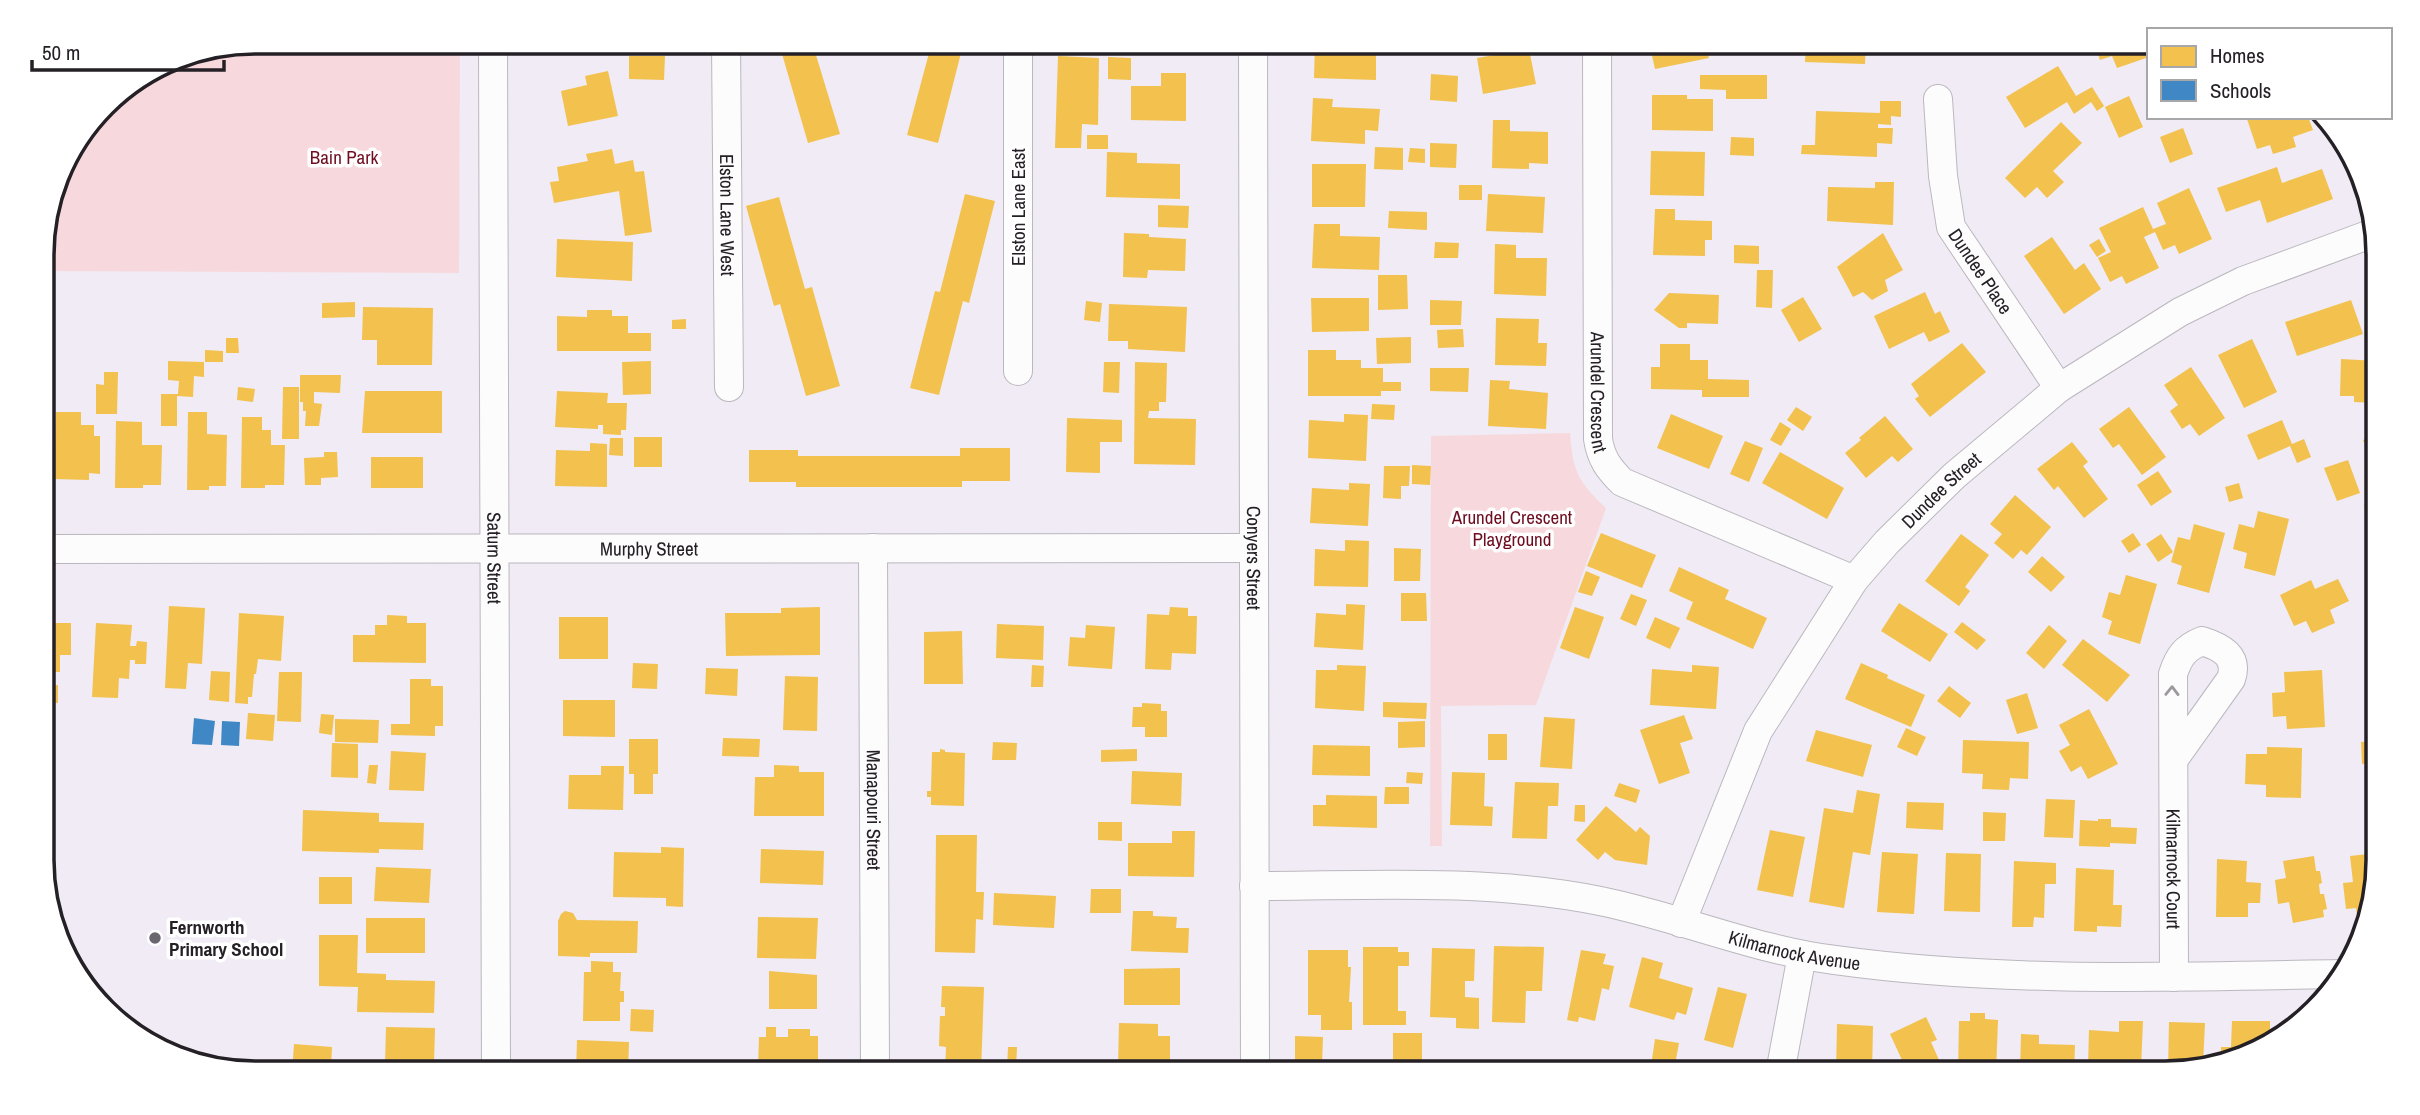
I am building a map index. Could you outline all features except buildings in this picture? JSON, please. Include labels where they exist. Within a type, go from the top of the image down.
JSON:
[{"type":"street","name":"Saturn Street","points":[[493,54],[496,1061]]},
{"type":"street","name":"Elston Lane West","points":[[726,54],[729,387]]},
{"type":"street","name":"Elston Lane East","points":[[1018,54],[1018,371]]},
{"type":"street","name":"Conyers Street","points":[[1253,54],[1255,1060]]},
{"type":"street","name":"Arundel Crescent","points":[[1597,54],[1600,453],[1607,467],[1622,482],[1854,580]]},
{"type":"street","name":"Dundee Place","points":[[1938,99],[1943,176],[1951,227],[2059,388]]},
{"type":"street","name":"Dundee Street","points":[[1681,923],[1758,731],[1854,580],[1887,542],[1954,476],[2059,388],[2180,312],[2243,281],[2365,236]]},
{"type":"street","name":"Manapouri Street","points":[[873,548],[875,1061]]},
{"type":"street","name":"Murphy Street","points":[[55,549],[1254,548]]},
{"type":"street","name":"Kilmarnock Court","points":[[2174,759],[2174,977]]},
{"type":"street","name":"Kilmarnock Avenue","points":[[1254,886],[1436,886],[1556,893],[1603,901],[1802,955],[1837,961],[2000,975],[2174,977],[2330,974]]},
{"type":"street","points":[[1782,1060],[1802,955]]},
{"type":"green space","name":"Bain Park","points":[[256,54],[460,54],[459,273],[55,271],[56,229],[61,203],[75,167],[96,133],[113,113],[144,88],[179,70],[216,58]]},
{"type":"green space","name":"Arundel Crescent Playground","points":[[1570,433],[1575,467],[1583,483],[1606,508],[1536,705],[1441,706],[1442,846],[1430,846],[1431,436]]},
{"type":"place","name":"Fernworth Primary School","points":[[155,938]]}]
